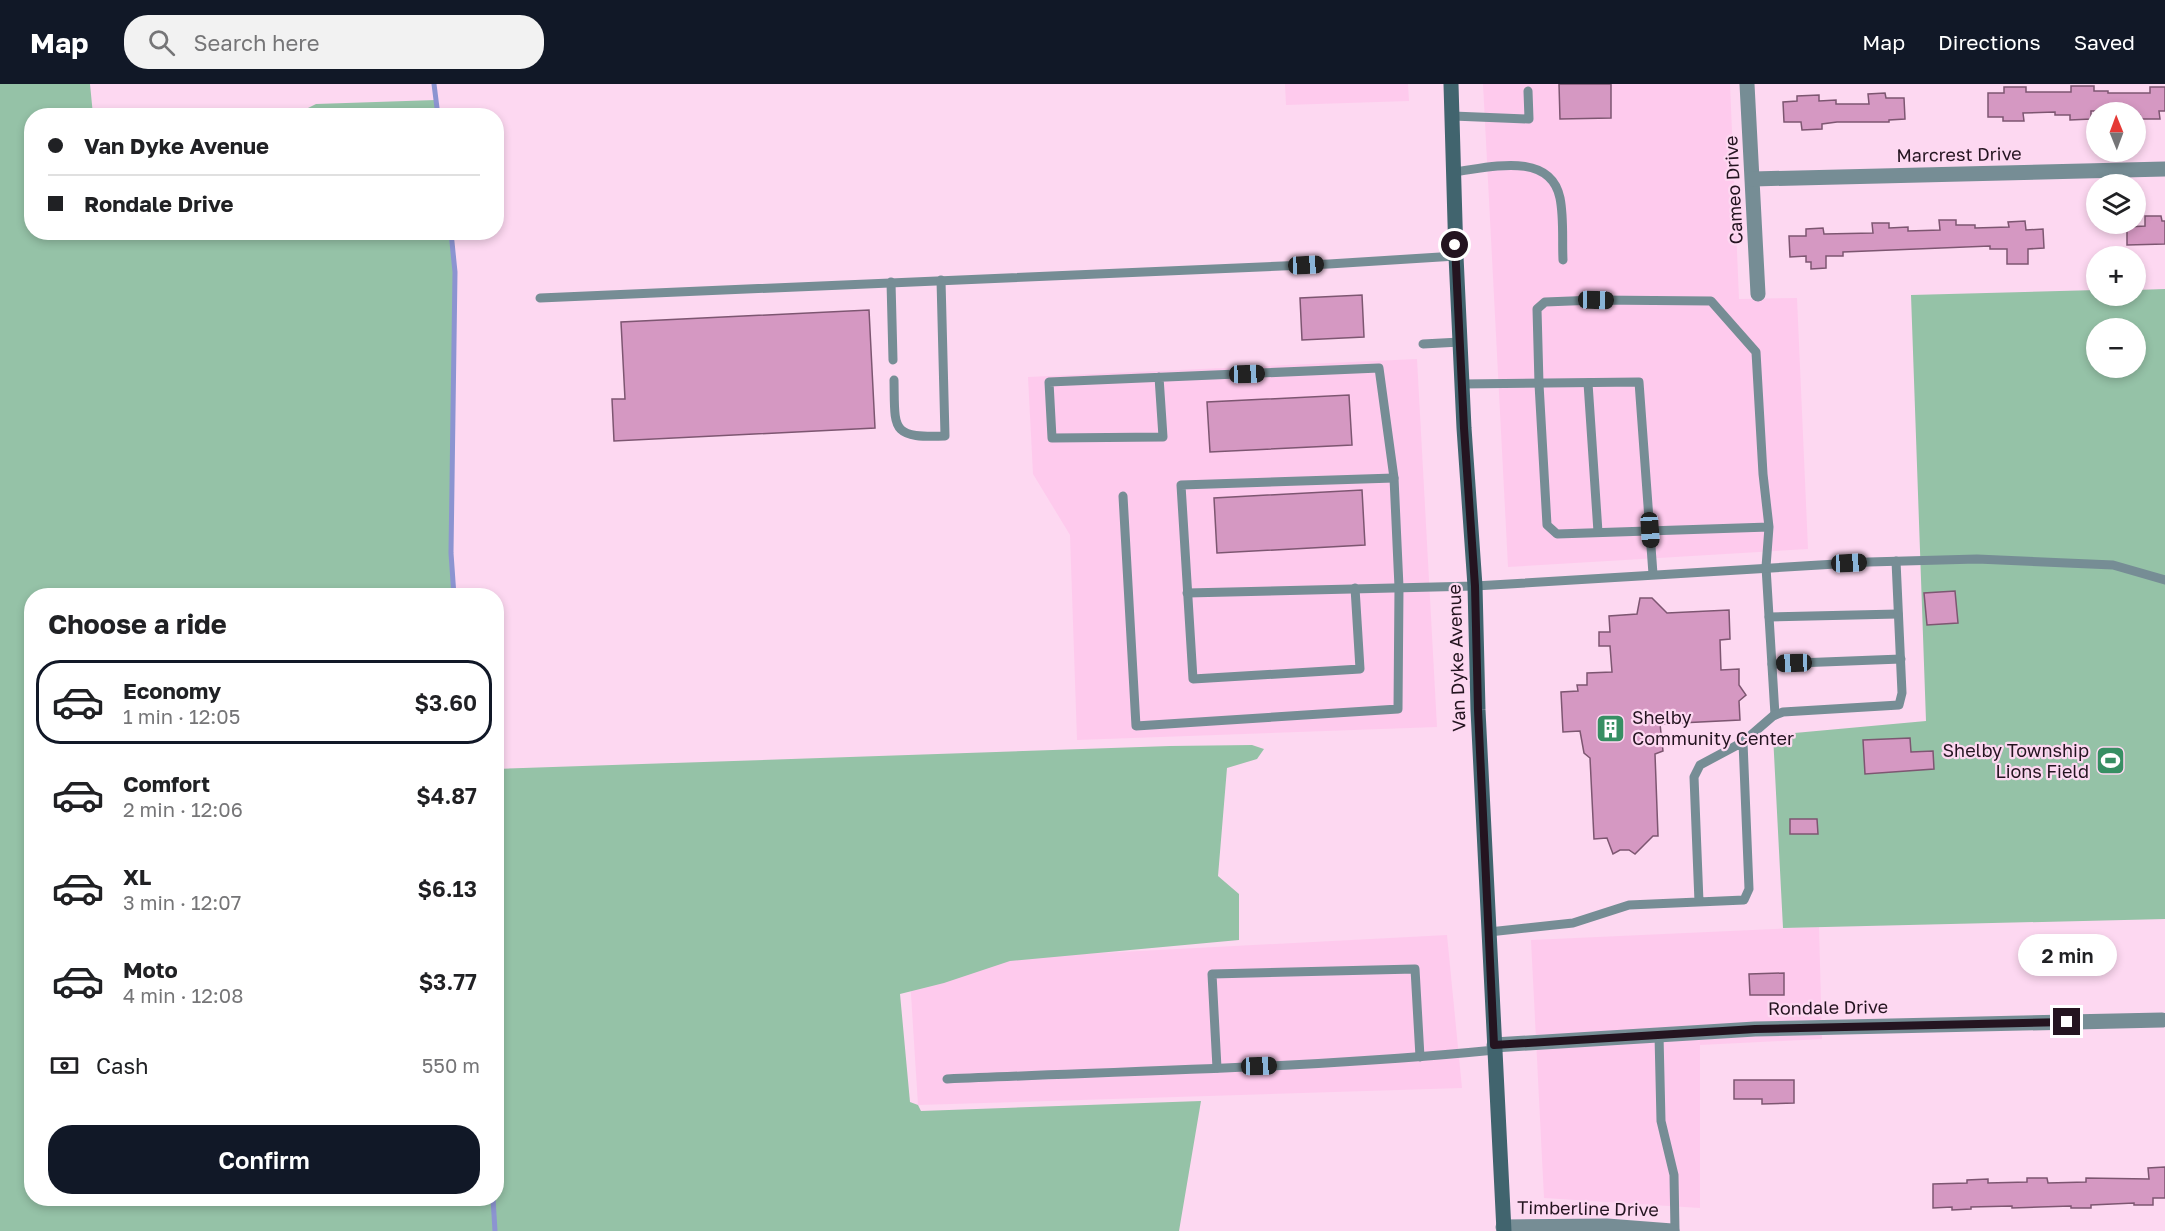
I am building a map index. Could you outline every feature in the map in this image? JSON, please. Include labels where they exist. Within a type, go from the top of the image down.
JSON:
[{"type":"main road","name":"Van Dyke Avenue","points":[[1452,84],[1456,256],[1475,586],[1478,710],[1503,1229]]},
{"type":"street","name":"Cameo Drive","points":[[1747,84],[1758,294]]},
{"type":"street","name":"Marcrest Drive","points":[[1753,179],[2165,170]]},
{"type":"street","name":"Rondale Drive","points":[[1494,1048],[1755,1029],[2162,1020]]},
{"type":"street","name":"Timberline Drive","points":[[1503,1229],[1607,1226],[1673,1231]]},
{"type":"lane","points":[[1453,116],[1529,119],[1528,91]]},
{"type":"lane","points":[[1454,172],[1515,165],[1539,170],[1549,178],[1557,187],[1561,201],[1563,260]]},
{"type":"lane","points":[[540,298],[1456,256]]},
{"type":"lane","points":[[894,380],[895,415],[899,428],[906,434],[917,437],[945,436],[941,280]]},
{"type":"lane","points":[[891,282],[893,360]]},
{"type":"lane","points":[[1769,527],[1557,534],[1547,525],[1537,309],[1545,302],[1711,301],[1756,352],[1763,474],[1769,527],[1766,567],[1775,715]]},
{"type":"lane","points":[[1423,344],[1460,342]]},
{"type":"lane","points":[[1123,496],[1136,726],[1398,709],[1399,587],[1394,478],[1379,368],[1159,377],[1049,382],[1052,438],[1163,437],[1159,377]]},
{"type":"lane","points":[[1462,384],[1639,382],[1653,574]]},
{"type":"lane","points":[[1588,383],[1598,532]]},
{"type":"lane","points":[[1355,588],[1360,669],[1193,679],[1181,485],[1394,478]]},
{"type":"lane","points":[[1187,593],[1475,586],[1896,561],[1977,560],[2113,565],[2165,580]]},
{"type":"lane","points":[[1699,902],[1694,777],[1700,765],[1743,742],[1775,715],[1783,712],[1899,705],[1902,693],[1896,561]]},
{"type":"lane","points":[[1769,617],[1899,614]]},
{"type":"lane","points":[[1772,664],[1901,659]]},
{"type":"lane","points":[[1489,932],[1574,923],[1629,905],[1744,900],[1749,889],[1743,742]]},
{"type":"lane","points":[[1217,1068],[1212,974],[1415,969],[1420,1057]]},
{"type":"lane","points":[[1659,1035],[1661,1121],[1674,1175],[1673,1231]]},
{"type":"lane","points":[[947,1079],[1420,1057],[1494,1048]]},
{"type":"shaded area","points":[[1285,84],[1408,84],[1409,101],[1286,105]]},
{"type":"shaded area","points":[[1483,84],[1730,84],[1739,299],[1797,298],[1808,549],[1508,567]]},
{"type":"shaded area","points":[[1417,359],[1437,727],[1077,740],[1070,535],[1033,474],[1028,377]]},
{"type":"shaded area","points":[[1819,927],[1822,1039],[1700,1045],[1700,1208],[1544,1198],[1531,940]]},
{"type":"shaded area","points":[[1447,935],[1462,1088],[918,1105],[909,963]]},
{"type":"green space","points":[[0,84],[90,84],[92,108],[24,108],[24,240],[452,240],[455,272],[451,553],[454,588],[24,588],[24,1206],[504,1206],[504,769],[1170,746],[1252,745],[1264,749],[1257,759],[1227,768],[1218,876],[1239,894],[1239,940],[1010,961],[944,983],[900,994],[910,1102],[918,1105],[921,1111],[1201,1101],[1179,1231],[0,1231]]},
{"type":"green space","points":[[436,100],[437,108],[308,108],[316,104]]},
{"type":"green space","points":[[2165,289],[2165,919],[1783,928],[1773,735],[1926,721],[1911,295],[2086,290],[2086,306],[2146,306],[2146,290]]},
{"type":"building","points":[[1559,84],[1611,84],[1611,118],[1560,119]]},
{"type":"building","points":[[2071,86],[2094,86],[2094,91],[2108,91],[2108,93],[2150,93],[2150,87],[2165,87],[2165,111],[2159,111],[2160,119],[2146,119],[2146,102],[2086,102],[2086,119],[2070,120],[2070,115],[2055,115],[2055,112],[2023,113],[2024,121],[2003,121],[2003,117],[1988,117],[1988,93],[2004,93],[2004,87],[2026,87],[2026,92],[2071,92]]},
{"type":"building","points":[[1885,93],[1886,98],[1904,98],[1905,119],[1889,120],[1889,122],[1837,122],[1822,124],[1822,129],[1802,130],[1801,122],[1784,122],[1783,102],[1797,101],[1797,96],[1819,95],[1819,101],[1836,100],[1836,104],[1869,104],[1868,94]]},
{"type":"building","points":[[2146,216],[2161,216],[2162,221],[2165,221],[2165,244],[2127,245],[2127,234],[2146,234]]},
{"type":"building","points":[[1939,220],[1956,220],[1956,225],[1975,225],[1975,228],[2009,227],[2008,222],[2025,221],[2026,230],[2043,229],[2044,248],[2028,249],[2028,264],[2007,264],[2007,249],[1990,249],[1990,246],[1843,252],[1843,256],[1826,256],[1826,268],[1811,269],[1811,262],[1806,262],[1806,256],[1790,257],[1789,236],[1806,236],[1806,229],[1823,228],[1824,234],[1873,233],[1872,223],[1889,223],[1889,228],[1908,227],[1908,231],[1940,230]]},
{"type":"building","points":[[1362,295],[1364,337],[1302,340],[1300,298]]},
{"type":"building","points":[[869,310],[875,428],[614,441],[612,399],[625,399],[621,322]]},
{"type":"building","points":[[1349,395],[1352,445],[1210,452],[1207,402]]},
{"type":"building","points":[[1362,490],[1365,545],[1217,553],[1214,498]]},
{"type":"building","points":[[1955,591],[1958,623],[1927,625],[1924,593]]},
{"type":"building","name":"Shelby Community Center","points":[[1640,598],[1652,598],[1667,613],[1729,610],[1730,639],[1720,640],[1721,670],[1739,669],[1739,685],[1746,695],[1739,701],[1740,720],[1660,724],[1663,751],[1655,754],[1658,836],[1653,836],[1635,854],[1629,850],[1620,850],[1613,854],[1607,838],[1594,839],[1590,758],[1584,753],[1580,731],[1563,732],[1561,692],[1578,691],[1577,685],[1587,685],[1587,673],[1612,672],[1610,646],[1599,646],[1599,632],[1610,632],[1609,616],[1637,614]]},
{"type":"building","points":[[1910,738],[1911,752],[1933,751],[1934,769],[1865,774],[1863,740]]},
{"type":"building","points":[[1790,819],[1817,819],[1818,834],[1790,834]]},
{"type":"building","points":[[1784,973],[1784,995],[1750,995],[1749,974]]},
{"type":"building","points":[[1734,1080],[1794,1080],[1794,1103],[1762,1104],[1762,1099],[1734,1099]]},
{"type":"building","points":[[2165,1167],[2165,1198],[2153,1198],[2153,1205],[2134,1205],[2134,1203],[2091,1205],[2091,1208],[2071,1208],[2071,1206],[1971,1207],[1971,1209],[1952,1210],[1952,1207],[1933,1208],[1933,1184],[1967,1183],[1967,1180],[1988,1179],[1988,1183],[2027,1182],[2027,1178],[2047,1178],[2048,1183],[2086,1182],[2086,1178],[2149,1179],[2148,1168]]},
{"type":"waterway","points":[[434,84],[437,108]]},
{"type":"waterway","points":[[452,240],[455,272],[451,553],[453,588]]},
{"type":"waterway","points":[[493,1206],[495,1231]]},
{"type":"place","name":"Shelby Community Center","points":[[1611,728]]},
{"type":"place","name":"Shelby Township Lions Field","points":[[2110,761]]},
{"type":"route","points":[[1455,245],[1475,586],[1478,710],[1494,1045],[1697,1031],[2067,1022]]}]
